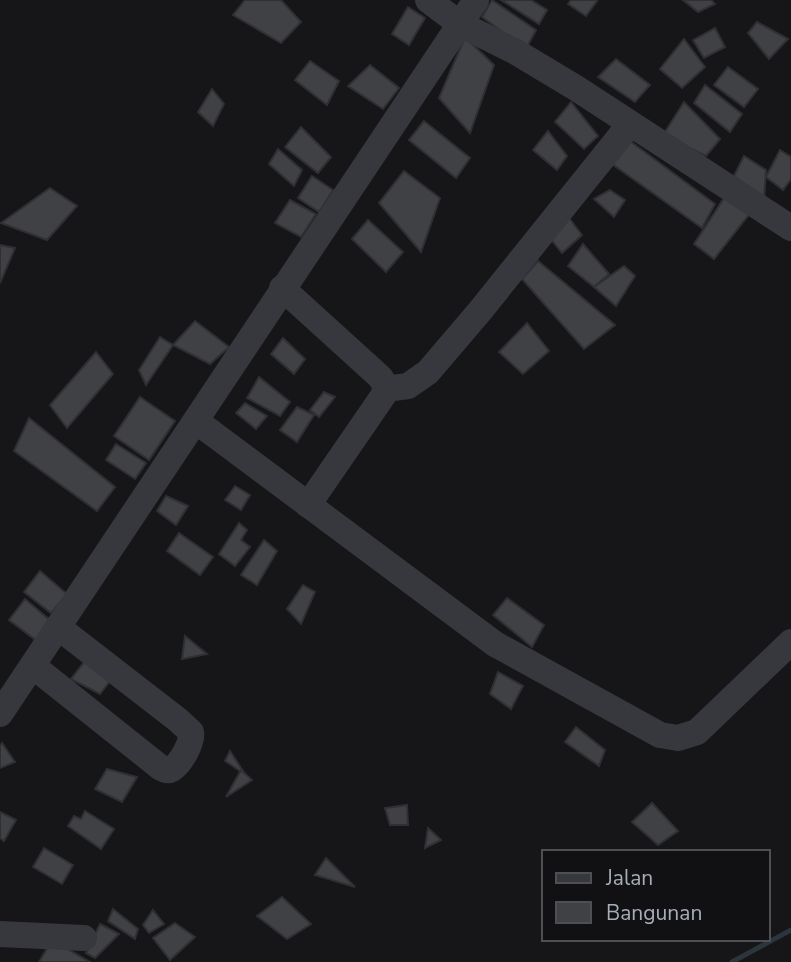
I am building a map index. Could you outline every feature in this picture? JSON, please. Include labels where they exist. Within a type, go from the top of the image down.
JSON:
[{"type":"street","points":[[428,0],[460,24],[516,52],[576,88],[791,228]]},
{"type":"street","points":[[0,714],[476,0]]},
{"type":"street","points":[[386,389],[417,382],[433,367],[630,124]]},
{"type":"street","points":[[282,288],[380,377],[386,389],[308,505]]},
{"type":"street","points":[[195,421],[495,644],[660,735],[678,738],[697,732],[791,642]]},
{"type":"street","points":[[33,666],[161,768],[173,768],[191,744],[191,732],[178,720],[58,626]]},
{"type":"street","points":[[0,934],[84,938]]},
{"type":"building","points":[[245,0],[281,0],[301,22],[281,43],[233,15]]},
{"type":"building","points":[[492,0],[536,30],[526,49],[482,17]]},
{"type":"building","points":[[501,0],[531,0],[547,10],[539,24]]},
{"type":"building","points":[[571,0],[597,1],[586,16],[568,4]]},
{"type":"building","points":[[683,0],[711,0],[715,4],[698,12]]},
{"type":"building","points":[[408,7],[425,18],[409,45],[392,34]]},
{"type":"building","points":[[757,22],[788,39],[769,59],[748,33]]},
{"type":"building","points":[[715,28],[725,47],[704,58],[693,40]]},
{"type":"building","points":[[465,37],[494,65],[470,133],[439,98]]},
{"type":"building","points":[[684,39],[705,67],[682,88],[660,69]]},
{"type":"building","points":[[616,59],[650,85],[635,102],[598,77]]},
{"type":"building","points":[[310,61],[339,81],[327,105],[295,80]]},
{"type":"building","points":[[370,65],[399,88],[383,109],[348,86]]},
{"type":"building","points":[[728,67],[758,89],[744,107],[714,85]]},
{"type":"building","points":[[705,85],[742,114],[730,132],[694,103]]},
{"type":"building","points":[[212,89],[224,104],[213,126],[198,112]]},
{"type":"building","points":[[571,102],[598,136],[584,149],[555,122]]},
{"type":"building","points":[[684,102],[720,139],[706,156],[663,135]]},
{"type":"building","points":[[424,121],[470,158],[456,178],[409,140]]},
{"type":"building","points":[[301,127],[331,157],[318,173],[285,147]]},
{"type":"building","points":[[548,131],[567,156],[557,170],[533,150]]},
{"type":"building","points":[[630,141],[715,204],[702,228],[612,164]]},
{"type":"building","points":[[278,149],[302,170],[294,186],[269,164]]},
{"type":"building","points":[[780,150],[791,157],[791,179],[783,190],[766,177]]},
{"type":"building","points":[[744,156],[766,170],[764,199],[734,176]]},
{"type":"building","points":[[404,171],[440,198],[421,252],[379,203]]},
{"type":"building","points":[[312,176],[333,190],[319,212],[298,198]]},
{"type":"building","points":[[50,188],[77,206],[47,240],[1,223]]},
{"type":"building","points":[[610,190],[625,200],[614,217],[594,199]]},
{"type":"building","points":[[726,195],[751,212],[714,259],[694,244]]},
{"type":"building","points":[[290,200],[316,214],[301,237],[275,223]]},
{"type":"building","points":[[566,214],[582,235],[562,253],[546,233]]},
{"type":"building","points":[[368,220],[403,252],[386,272],[352,239]]},
{"type":"building","points":[[583,244],[609,274],[594,287],[568,266]]},
{"type":"building","points":[[0,245],[15,248],[0,283]]},
{"type":"building","points":[[538,261],[615,325],[584,349],[522,279]]},
{"type":"building","points":[[624,266],[635,276],[616,306],[594,287]]},
{"type":"building","points":[[195,321],[229,347],[210,364],[173,345]]},
{"type":"building","points":[[527,323],[549,351],[523,374],[499,352]]},
{"type":"building","points":[[160,337],[173,345],[146,385],[139,370]]},
{"type":"building","points":[[283,338],[305,359],[294,374],[271,354]]},
{"type":"building","points":[[96,352],[113,374],[67,428],[50,405]]},
{"type":"building","points":[[259,377],[290,402],[280,416],[247,398]]},
{"type":"building","points":[[324,392],[335,397],[319,417],[310,410]]},
{"type":"building","points":[[140,397],[175,421],[149,460],[114,436]]},
{"type":"building","points":[[245,403],[267,416],[256,429],[236,413]]},
{"type":"building","points":[[297,407],[314,415],[297,442],[280,430]]},
{"type":"building","points":[[29,418],[115,487],[97,511],[14,451]]},
{"type":"building","points":[[116,444],[146,463],[135,479],[106,460]]},
{"type":"building","points":[[235,486],[250,495],[241,510],[225,500]]},
{"type":"building","points":[[166,496],[188,506],[176,525],[157,511]]},
{"type":"building","points":[[239,523],[247,530],[241,540],[250,547],[235,566],[219,554]]},
{"type":"building","points":[[179,533],[213,557],[200,575],[167,551]]},
{"type":"building","points":[[264,540],[277,551],[257,585],[241,575]]},
{"type":"building","points":[[40,571],[67,594],[51,613],[24,592]]},
{"type":"building","points":[[303,585],[315,592],[301,624],[287,609]]},
{"type":"building","points":[[507,598],[544,625],[532,647],[493,615]]},
{"type":"building","points":[[25,599],[52,622],[37,641],[9,620]]},
{"type":"building","points":[[185,636],[207,654],[182,659]]},
{"type":"building","points":[[85,661],[113,677],[100,694],[71,679]]},
{"type":"building","points":[[498,672],[523,686],[511,709],[490,694]]},
{"type":"building","points":[[576,727],[605,750],[599,766],[565,742]]},
{"type":"building","points":[[2,743],[15,762],[0,768],[0,746]]},
{"type":"building","points":[[230,751],[241,768],[246,775],[225,761]]},
{"type":"building","points":[[107,769],[137,777],[122,802],[95,789]]},
{"type":"building","points":[[241,770],[252,780],[226,797]]},
{"type":"building","points":[[652,803],[678,831],[658,845],[632,822]]},
{"type":"building","points":[[407,805],[408,825],[390,825],[385,808]]},
{"type":"building","points":[[85,811],[114,829],[101,849],[68,826],[74,816],[81,819]]},
{"type":"building","points":[[0,812],[16,820],[4,841],[0,838]]},
{"type":"building","points":[[428,828],[441,840],[425,848]]},
{"type":"building","points":[[44,848],[73,865],[62,884],[33,867]]},
{"type":"building","points":[[326,858],[355,887],[315,875]]},
{"type":"building","points":[[282,897],[311,924],[287,939],[257,916]]},
{"type":"building","points":[[113,909],[138,929],[135,939],[108,921]]},
{"type":"building","points":[[153,910],[164,924],[149,933],[143,925]]},
{"type":"building","points":[[175,923],[195,937],[170,960],[153,938]]},
{"type":"building","points":[[100,924],[119,934],[95,958],[86,953]]},
{"type":"building","points":[[52,940],[90,962],[39,962]]},
{"type":"waterway","points":[[732,962],[791,930]]}]
